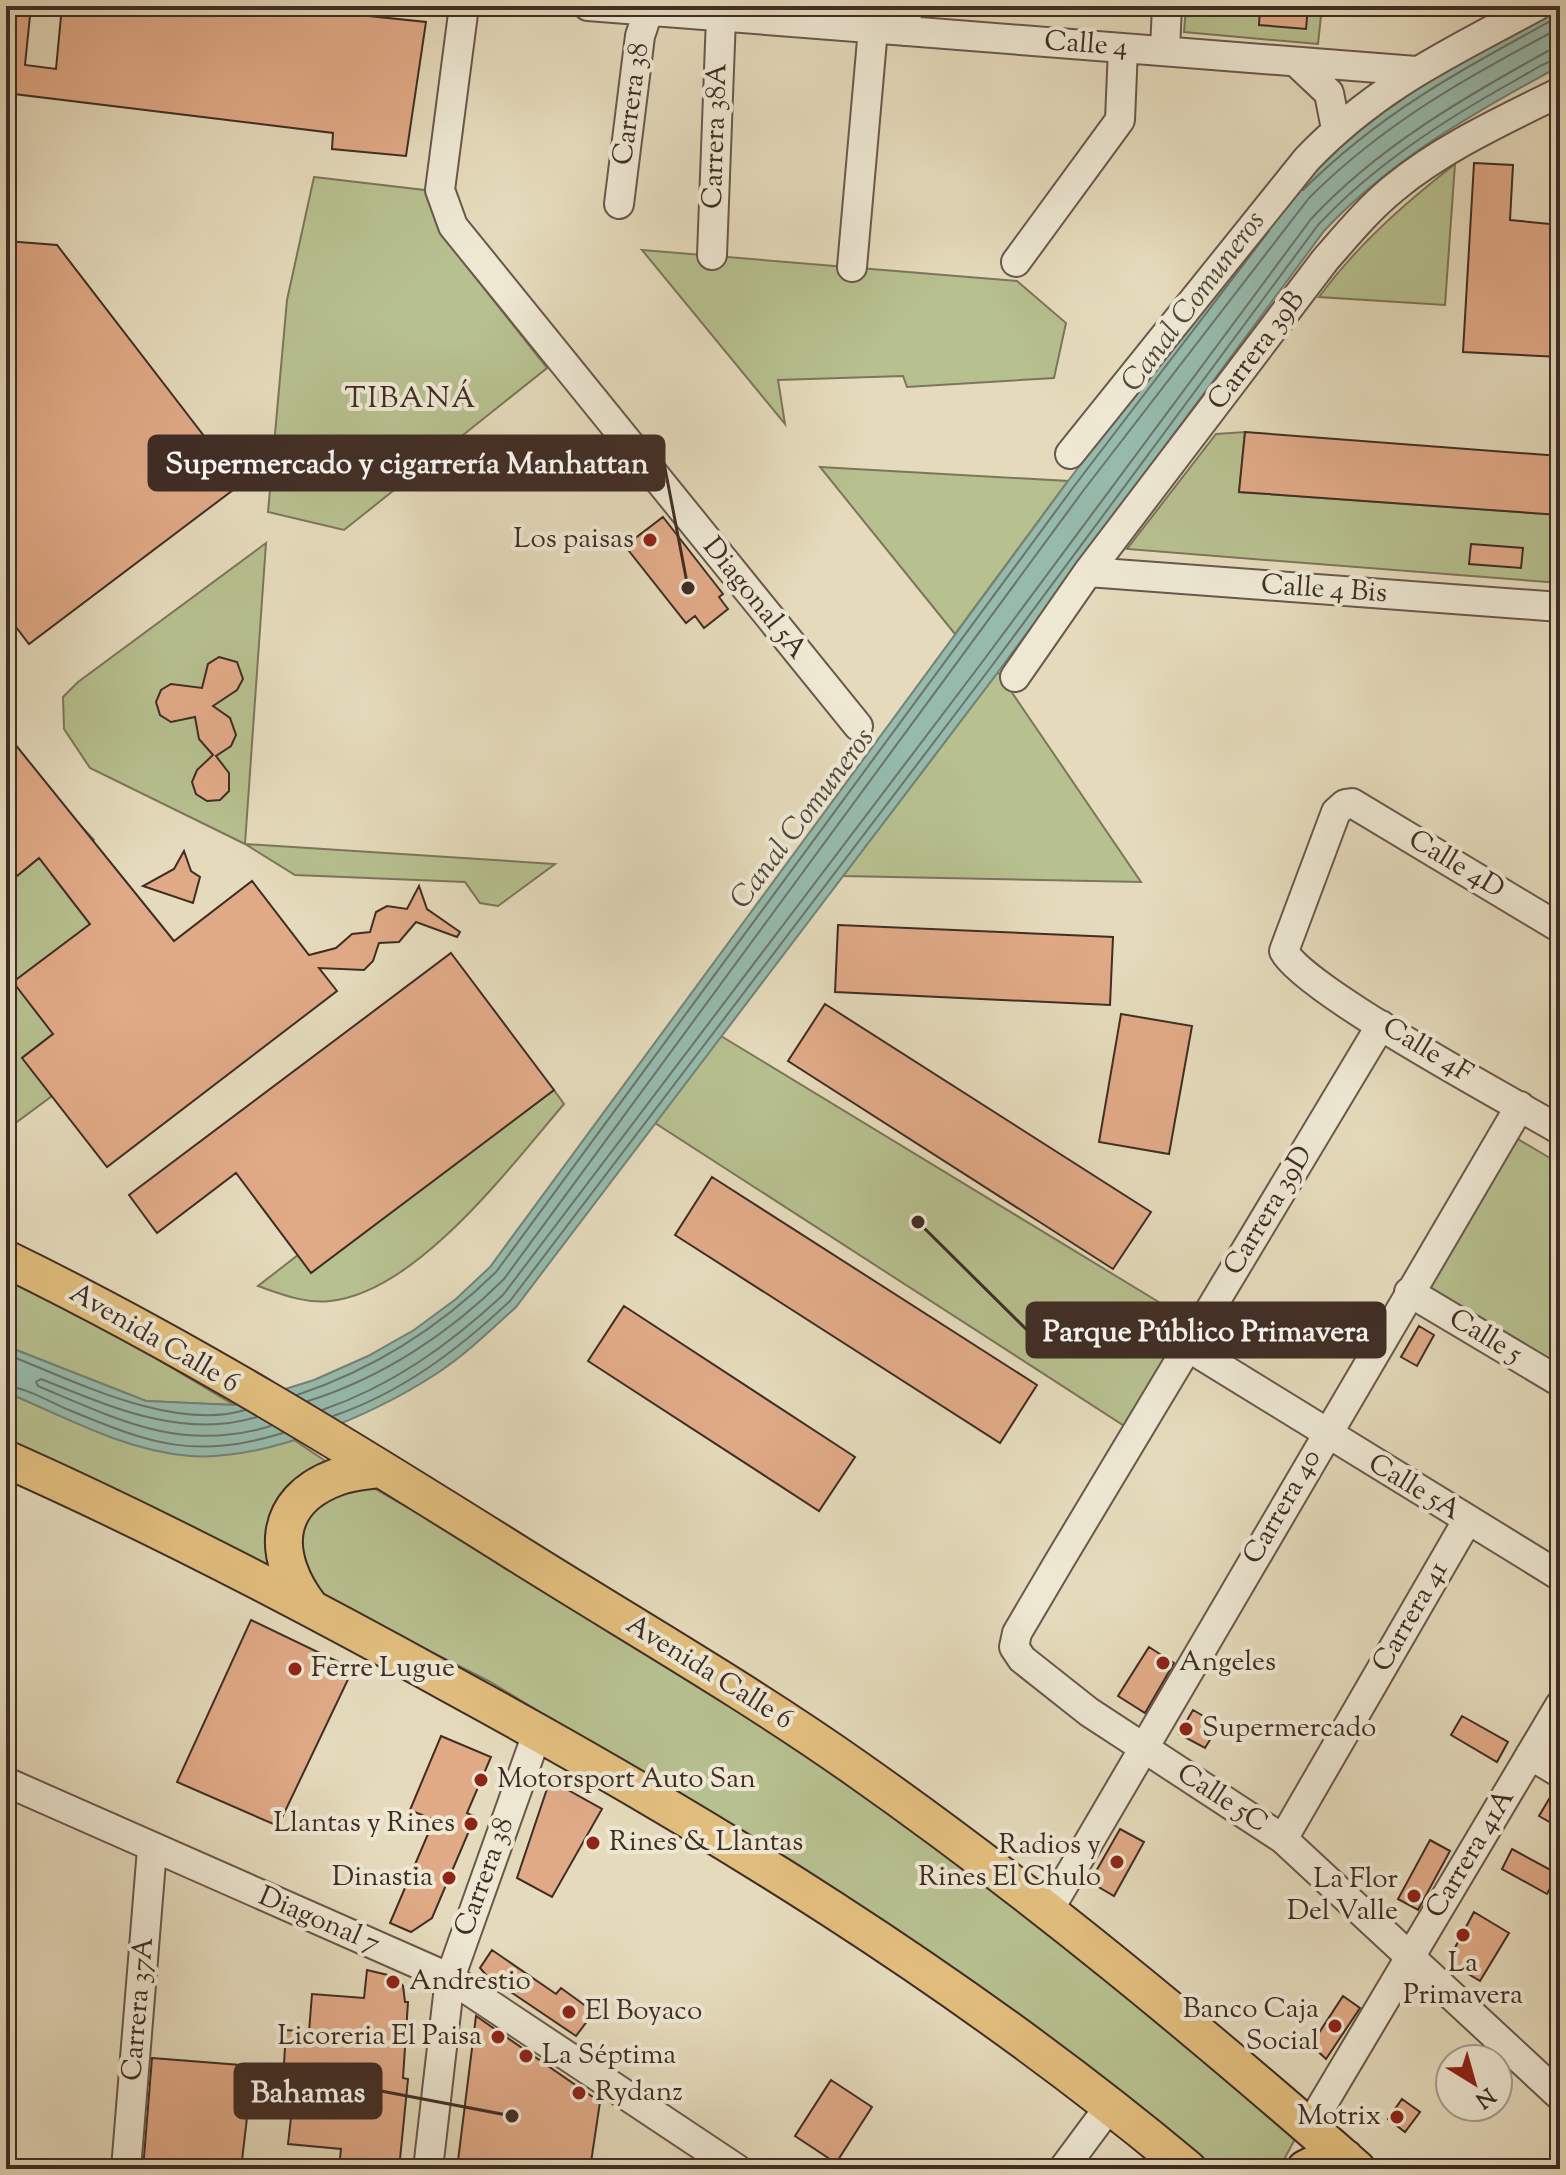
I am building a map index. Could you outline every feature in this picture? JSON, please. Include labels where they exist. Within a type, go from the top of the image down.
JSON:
[{"type":"main road","name":"Avenida Calle 6","points":[[6,1259],[122,1315],[772,1711],[943,1830],[1121,1966],[1351,2164]]},
{"type":"main road","points":[[6,1459],[123,1511],[310,1607],[647,1792],[981,2012],[1188,2169]]},
{"type":"main road","points":[[310,1607],[289,1577],[282,1552],[284,1530],[293,1512],[324,1482],[367,1462]]},
{"type":"main road","points":[[1305,2169],[1319,2162],[1351,2164]]},
{"type":"street","name":"Diagonal 5A","points":[[464,6],[440,190],[453,226],[858,726]]},
{"type":"street","name":"Calle 4","points":[[588,6],[873,29],[906,19],[1123,48],[1416,71]]},
{"type":"street","points":[[1165,50],[1167,6]]},
{"type":"street","points":[[1070,454],[1307,159],[1336,129],[1374,97],[1416,71],[1537,6]]},
{"type":"street","name":"Carrera 38","points":[[619,204],[640,36],[650,9]]},
{"type":"street","name":"Carrera 38A","points":[[712,255],[721,17]]},
{"type":"street","points":[[852,267],[873,29]]},
{"type":"street","points":[[1016,262],[1120,120],[1123,48]]},
{"type":"street","points":[[1296,62],[1329,93],[1336,129]]},
{"type":"street","name":"Carrera 39B","points":[[1015,677],[1088,572],[1325,260],[1359,222],[1393,189],[1432,161],[1560,92]]},
{"type":"street","name":"Calle 4 Bis","points":[[1088,572],[1560,607]]},
{"type":"street","name":"Calle 4D","points":[[1297,968],[1284,951],[1286,938],[1344,808],[1560,928]]},
{"type":"street","name":"Calle 4F","points":[[1297,968],[1381,1025],[1560,1130]]},
{"type":"street","name":"Carrera 39D","points":[[1014,1647],[1017,1633],[1381,1025]]},
{"type":"street","name":"Carrera 40","points":[[1049,1910],[1325,1434],[1520,1106]]},
{"type":"street","name":"Calle 5","points":[[1409,1292],[1560,1382]]},
{"type":"street","name":"Calle 5A","points":[[1188,1347],[1560,1576]]},
{"type":"street","name":"Carrera 41","points":[[1283,1839],[1467,1521]]},
{"type":"street","name":"Calle 5C","points":[[1014,1647],[1022,1659],[1089,1712],[1283,1839],[1560,2096]]},
{"type":"street","name":"Carrera 41A","points":[[1309,2127],[1560,1705]]},
{"type":"street","name":"Carrera 38","points":[[428,2169],[450,1978],[538,1731]]},
{"type":"street","points":[[1530,1755],[1560,1773]]},
{"type":"street","name":"Diagonal 7","points":[[6,1782],[450,1978],[737,2169]]},
{"type":"street","name":"Carrera 37A","points":[[126,2169],[152,1849]]},
{"type":"street","points":[[1063,2169],[1109,2107]]},
{"type":"green space","points":[[1186,6],[1322,6],[1318,44],[1184,32]]},
{"type":"green space","points":[[1455,164],[1445,305],[1319,297],[1382,226]]},
{"type":"green space","points":[[314,177],[433,191],[441,234],[547,368],[344,530],[268,512],[287,300]]},
{"type":"green space","points":[[642,250],[1017,281],[1066,323],[1054,378],[907,387],[903,376],[778,380],[785,424]]},
{"type":"green space","points":[[1245,432],[1239,492],[1560,515],[1560,583],[1127,549],[1216,434]]},
{"type":"green space","points":[[820,467],[1068,481],[955,634]]},
{"type":"green space","points":[[266,543],[245,844],[90,768],[64,729],[63,697],[78,682]]},
{"type":"green space","points":[[998,672],[1141,882],[843,876]]},
{"type":"green space","points":[[80,825],[94,840],[51,874],[129,975],[23,1057],[52,1096],[6,1130],[6,885]]},
{"type":"green space","points":[[245,844],[555,864],[498,906],[480,903],[465,882],[295,875]]},
{"type":"green space","points":[[721,1036],[1190,1321],[1126,1427],[655,1123]]},
{"type":"green space","points":[[554,1090],[564,1104],[516,1161],[459,1223],[428,1252],[396,1275],[363,1293],[321,1302],[302,1300],[258,1286],[298,1255],[312,1272]]},
{"type":"green space","points":[[1511,1135],[1560,1164],[1560,1366],[1420,1285]]},
{"type":"green space","points":[[6,1278],[95,1322],[234,1405],[146,1401],[6,1346]]},
{"type":"green space","points":[[6,1392],[112,1437],[144,1446],[176,1452],[211,1453],[248,1449],[291,1438],[327,1462],[277,1573],[6,1452]]},
{"type":"green space","points":[[363,1482],[536,1581],[892,1810],[1123,1986],[1295,2139],[1279,2169],[1212,2169],[1171,2134],[772,1854],[489,1681],[311,1591],[296,1527],[308,1508]]},
{"type":"water","points":[[1560,7],[1560,66],[1435,139],[1377,182],[1324,231],[998,672],[516,1307],[487,1333],[436,1374],[382,1405],[285,1443],[220,1456],[190,1456],[142,1447],[96,1432],[6,1392],[6,1346],[146,1401],[234,1405],[314,1380],[368,1356],[414,1330],[456,1299],[490,1267],[1068,481],[1295,186],[1366,122],[1454,63]]},
{"type":"building","points":[[6,6],[31,6],[25,65],[56,69],[62,6],[273,6],[426,22],[406,156],[332,149],[333,133],[6,93]]},
{"type":"building","points":[[1260,6],[1308,6],[1306,29],[1259,25]]},
{"type":"building","points":[[1474,163],[1513,165],[1510,220],[1560,225],[1560,357],[1463,352]]},
{"type":"building","points":[[6,241],[57,245],[241,484],[29,644],[6,614]]},
{"type":"building","points":[[1245,432],[1560,456],[1560,515],[1239,492]]},
{"type":"building","points":[[663,517],[723,594],[719,597],[728,609],[704,628],[695,616],[686,623],[625,546]]},
{"type":"building","points":[[1471,544],[1523,548],[1521,568],[1469,564]]},
{"type":"building","points":[[219,657],[237,662],[243,679],[237,690],[213,706],[230,718],[236,735],[231,746],[216,756],[229,773],[229,791],[220,800],[207,801],[196,794],[192,782],[197,770],[213,755],[199,739],[195,717],[171,722],[160,715],[156,702],[161,690],[171,684],[202,688],[208,664]]},
{"type":"building","points":[[6,733],[174,941],[252,881],[309,955],[336,948],[352,934],[370,932],[376,912],[387,906],[407,909],[419,886],[427,909],[460,932],[457,937],[416,922],[399,942],[379,943],[373,961],[364,970],[319,968],[337,991],[107,1167],[22,1058],[53,1034],[13,982],[90,924],[39,858],[6,885]]},
{"type":"building","points":[[184,851],[191,871],[200,877],[193,903],[143,886],[174,869]]},
{"type":"building","points":[[838,925],[1113,937],[1110,1005],[835,992]]},
{"type":"building","points":[[451,953],[554,1090],[311,1273],[236,1173],[157,1233],[129,1195]]},
{"type":"building","points":[[825,1004],[1151,1212],[1113,1269],[788,1061]]},
{"type":"building","points":[[1121,1014],[1192,1026],[1169,1154],[1099,1142]]},
{"type":"building","points":[[712,1177],[1037,1385],[1000,1443],[675,1235]]},
{"type":"building","points":[[624,1306],[855,1457],[819,1511],[588,1361]]},
{"type":"building","points":[[1419,1326],[1434,1335],[1417,1366],[1401,1357]]},
{"type":"building","points":[[251,1620],[353,1669],[278,1826],[177,1782]]},
{"type":"building","points":[[1149,1647],[1174,1663],[1145,1713],[1118,1696]]},
{"type":"building","points":[[1193,1710],[1219,1725],[1205,1748],[1179,1734]]},
{"type":"building","points":[[1462,1716],[1508,1742],[1497,1762],[1451,1735]]},
{"type":"building","points":[[441,1736],[491,1757],[467,1813],[475,1817],[432,1918],[411,1932],[390,1923],[434,1820],[410,1810]]},
{"type":"building","points":[[550,1780],[602,1809],[552,1897],[517,1878]]},
{"type":"building","points":[[1555,1789],[1560,1790],[1560,1828],[1539,1816]]},
{"type":"building","name":"Radios y Rines El Chulo","points":[[1120,1829],[1144,1842],[1114,1896],[1090,1882]]},
{"type":"building","points":[[1430,1840],[1450,1851],[1418,1910],[1398,1899]]},
{"type":"building","points":[[1512,1849],[1558,1874],[1547,1894],[1502,1869]]},
{"type":"building","points":[[1474,1912],[1509,1933],[1480,1981],[1455,1966],[1450,1957]]},
{"type":"building","points":[[492,1950],[556,1994],[561,1988],[594,2012],[576,2036],[487,1976],[480,1968]]},
{"type":"building","points":[[367,1970],[396,1977],[403,1986],[405,2002],[408,2002],[403,2078],[408,2079],[399,2169],[339,2169],[341,2149],[288,2144],[297,2065],[284,2064],[286,2030],[309,2032],[312,1994],[364,1998]]},
{"type":"building","name":"Banco Caja Social","points":[[1343,1996],[1360,2008],[1326,2059],[1311,2045]]},
{"type":"building","points":[[476,2016],[600,2102],[590,2169],[457,2169]]},
{"type":"building","points":[[152,2058],[253,2066],[241,2169],[143,2169]]},
{"type":"building","points":[[831,2080],[872,2107],[836,2163],[795,2136]]},
{"type":"building","points":[[1402,2099],[1420,2112],[1405,2132],[1388,2119]]},
{"type":"place","name":"Los paisas","points":[[650,540]]},
{"type":"place","name":"Supermercado y cigarrería Manhattan","points":[[688,588]]},
{"type":"place","name":"Parque Público Primavera","points":[[918,1222]]},
{"type":"place","name":"Angeles","points":[[1163,1663]]},
{"type":"place","name":"Ferre Lugue","points":[[295,1669]]},
{"type":"place","name":"Supermercado","points":[[1186,1729]]},
{"type":"place","name":"Motorsport Auto San","points":[[481,1780]]},
{"type":"place","name":"Llantas y Rines","points":[[471,1824]]},
{"type":"place","name":"Rines & Llantas","points":[[593,1843]]},
{"type":"place","name":"Radios y Rines El Chulo","points":[[1117,1862]]},
{"type":"place","name":"Dinastia","points":[[449,1878]]},
{"type":"place","name":"La Flor Del Valle","points":[[1414,1896]]},
{"type":"place","name":"La Primavera","points":[[1463,1935]]},
{"type":"place","name":"Andrestio","points":[[393,1982]]},
{"type":"place","name":"El Boyaco","points":[[569,2012]]},
{"type":"place","name":"Banco Caja Social","points":[[1335,2026]]},
{"type":"place","name":"Licoreria El Paisa","points":[[498,2037]]},
{"type":"place","name":"La Séptima","points":[[526,2056]]},
{"type":"place","name":"Rydanz","points":[[579,2093]]},
{"type":"place","name":"Bahamas","points":[[512,2116]]},
{"type":"place","name":"Motrix","points":[[1397,2117]]},
{"type":"district","name":"TIBANÁ","points":[[411,399]]},
{"type":"water label","name":"Canal Comuneros","points":[[1194,302]]},
{"type":"water label","name":"Canal Comuneros","points":[[803,819]]}]
